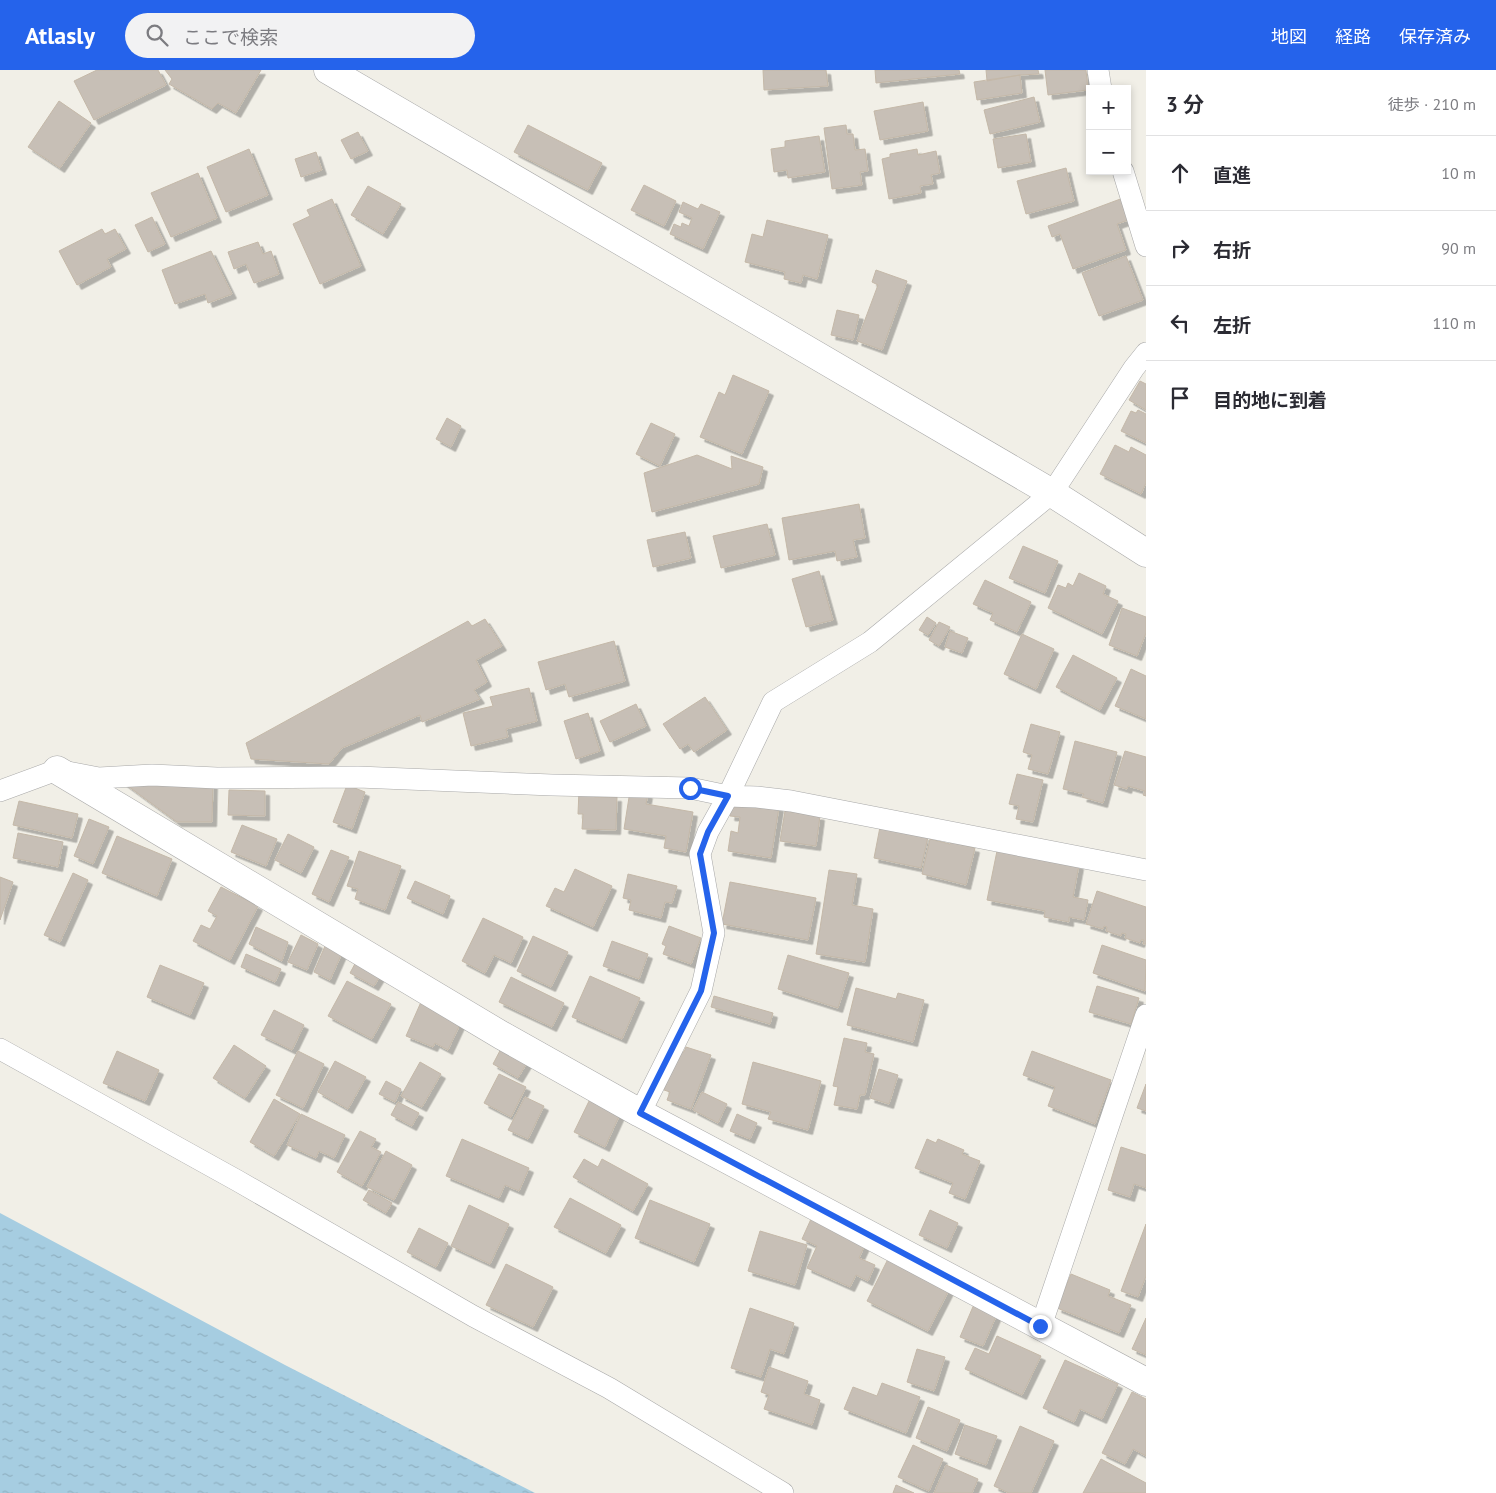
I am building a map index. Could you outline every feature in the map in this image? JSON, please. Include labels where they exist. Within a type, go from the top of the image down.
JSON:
[{"type":"street","points":[[328,70],[1052,493],[1146,553]]},
{"type":"street","points":[[1098,70],[1100,85]]},
{"type":"street","points":[[1124,175],[1146,246]]},
{"type":"street","points":[[640,1113],[701,991],[714,933],[700,854],[708,832],[728,796],[773,702],[870,642],[1052,493],[1134,368],[1146,353]]},
{"type":"street","points":[[57,770],[501,1035],[640,1113],[1146,1382]]},
{"type":"street","points":[[0,791],[57,770],[99,778],[152,774],[217,778],[358,777],[552,785],[690,788],[728,796],[791,801],[1146,870]]},
{"type":"street","points":[[1040,1326],[1146,1015]]},
{"type":"street","points":[[0,1049],[238,1181],[473,1316],[609,1388],[783,1493]]},
{"type":"water","points":[[0,1213],[285,1365],[535,1493],[0,1493]]},
{"type":"building","points":[[97,70],[158,70],[166,85],[94,120],[74,81]]},
{"type":"building","points":[[165,70],[261,70],[236,113],[218,103],[212,109],[169,84],[172,79]]},
{"type":"building","points":[[763,70],[826,70],[828,86],[764,90]]},
{"type":"building","points":[[875,70],[959,70],[960,74],[876,83]]},
{"type":"building","points":[[986,70],[1038,70],[1039,74],[1020,75],[987,81]]},
{"type":"building","points":[[1045,70],[1086,70],[1086,90],[1048,95]]},
{"type":"building","points":[[1020,75],[1022,93],[977,100],[974,82]]},
{"type":"building","points":[[1034,97],[1040,122],[990,134],[984,110]]},
{"type":"building","points":[[59,101],[91,123],[60,168],[28,147]]},
{"type":"building","points":[[923,102],[928,131],[880,140],[874,111]]},
{"type":"building","points":[[528,125],[602,163],[588,190],[514,152]]},
{"type":"building","points":[[846,125],[847,134],[853,134],[855,150],[865,149],[868,171],[860,172],[862,185],[832,189],[824,128]]},
{"type":"building","points":[[358,132],[368,151],[351,159],[341,140]]},
{"type":"building","points":[[1026,134],[1031,162],[998,168],[993,139]]},
{"type":"building","points":[[819,136],[825,172],[788,178],[787,170],[774,172],[771,149],[785,147],[785,141]]},
{"type":"building","points":[[249,149],[268,195],[226,212],[207,167]]},
{"type":"building","points":[[917,149],[918,155],[936,151],[940,173],[931,175],[933,184],[920,186],[921,193],[889,199],[882,159],[890,157],[890,154]]},
{"type":"building","points":[[316,152],[322,170],[301,177],[295,159]]},
{"type":"building","points":[[1066,168],[1074,201],[1026,214],[1017,181]]},
{"type":"building","points":[[198,173],[217,218],[171,237],[151,193]]},
{"type":"building","points":[[644,185],[676,201],[664,226],[631,210]]},
{"type":"building","points":[[368,186],[401,204],[383,234],[351,215]]},
{"type":"building","points":[[1123,198],[1131,219],[1117,224],[1126,250],[1073,269],[1060,234],[1052,237],[1048,226]]},
{"type":"building","points":[[332,199],[361,266],[320,284],[293,224],[310,216],[307,210]]},
{"type":"building","points":[[683,202],[698,209],[701,204],[720,212],[703,249],[670,234],[674,224],[681,227],[682,223],[689,226],[692,218],[679,212]]},
{"type":"building","points":[[152,217],[165,244],[148,252],[135,225]]},
{"type":"building","points":[[767,220],[828,235],[817,279],[803,275],[801,283],[784,279],[785,272],[745,262],[752,234],[763,237]]},
{"type":"building","points":[[102,229],[105,234],[115,229],[126,249],[107,259],[111,267],[77,285],[59,251]]},
{"type":"building","points":[[258,242],[263,254],[271,251],[279,274],[254,283],[246,264],[234,269],[228,252]]},
{"type":"building","points":[[211,251],[232,294],[208,303],[205,294],[175,304],[162,270]]},
{"type":"building","points":[[1126,256],[1143,300],[1099,316],[1082,273]]},
{"type":"building","points":[[876,270],[907,281],[882,350],[857,341],[878,285],[872,282]]},
{"type":"building","points":[[837,310],[859,315],[853,340],[831,335]]},
{"type":"building","points":[[733,375],[769,391],[742,454],[700,437],[719,392],[725,395]]},
{"type":"building","points":[[1140,381],[1146,384],[1146,410],[1129,400]]},
{"type":"building","points":[[1138,410],[1146,414],[1146,443],[1121,431],[1131,411],[1136,413]]},
{"type":"building","points":[[447,418],[461,426],[451,447],[436,439]]},
{"type":"building","points":[[651,423],[675,434],[660,466],[636,454]]},
{"type":"building","points":[[1115,445],[1129,452],[1131,447],[1146,455],[1146,483],[1141,494],[1100,474]]},
{"type":"building","points":[[697,455],[732,469],[731,456],[763,467],[759,484],[652,512],[644,473]]},
{"type":"building","points":[[859,504],[865,538],[853,540],[857,557],[837,561],[835,551],[789,560],[782,518]]},
{"type":"building","points":[[767,524],[775,555],[721,568],[713,536]]},
{"type":"building","points":[[685,532],[691,558],[653,567],[647,540]]},
{"type":"building","points":[[1023,546],[1058,561],[1045,593],[1009,578]]},
{"type":"building","points":[[819,571],[833,620],[806,627],[792,579]]},
{"type":"building","points":[[1079,573],[1106,586],[1103,594],[1118,601],[1102,634],[1048,608],[1058,585],[1066,588],[1068,583],[1073,586]]},
{"type":"building","points":[[985,580],[1031,602],[1017,632],[990,620],[993,613],[973,604]]},
{"type":"building","points":[[1122,608],[1146,617],[1146,633],[1137,656],[1109,645]]},
{"type":"building","points":[[927,617],[936,623],[928,635],[919,630]]},
{"type":"building","points":[[485,619],[502,646],[476,660],[487,682],[474,690],[480,699],[422,722],[420,715],[342,748],[329,764],[251,759],[246,743],[468,621],[472,626]]},
{"type":"building","points":[[939,622],[950,627],[939,646],[929,640]]},
{"type":"building","points":[[950,631],[968,638],[962,653],[945,647]]},
{"type":"building","points":[[1022,634],[1054,649],[1036,689],[1004,674]]},
{"type":"building","points":[[614,641],[625,681],[569,697],[565,684],[546,690],[538,662]]},
{"type":"building","points":[[1073,655],[1117,678],[1100,710],[1056,687]]},
{"type":"building","points":[[1131,669],[1146,676],[1146,719],[1115,706]]},
{"type":"building","points":[[529,688],[537,721],[506,729],[508,737],[471,746],[463,713],[493,706],[490,697]]},
{"type":"building","points":[[705,697],[727,730],[694,752],[688,744],[680,749],[663,724]]},
{"type":"building","points":[[636,704],[646,726],[610,742],[600,721]]},
{"type":"building","points":[[588,713],[600,751],[576,759],[564,721]]},
{"type":"building","points":[[1031,724],[1060,732],[1048,774],[1028,769],[1032,755],[1023,752]]},
{"type":"building","points":[[1075,741],[1117,752],[1103,803],[1082,797],[1084,794],[1063,789]]},
{"type":"building","points":[[1125,751],[1146,757],[1146,796],[1143,795],[1145,791],[1128,786],[1127,789],[1114,785]]},
{"type":"building","points":[[1017,774],[1043,780],[1033,822],[1016,819],[1019,806],[1009,804]]},
{"type":"building","points":[[121,781],[213,782],[212,822],[177,822]]},
{"type":"building","points":[[347,785],[365,792],[352,829],[333,822]]},
{"type":"building","points":[[229,790],[265,791],[265,816],[228,815]]},
{"type":"building","points":[[579,790],[595,797],[617,797],[616,830],[582,829],[583,814],[578,814]]},
{"type":"building","points":[[630,791],[648,794],[646,804],[693,812],[686,852],[664,848],[666,836],[624,829]]},
{"type":"building","points":[[733,800],[779,807],[771,858],[728,851],[731,831],[738,833],[740,817],[730,816]]},
{"type":"building","points":[[19,801],[78,814],[72,838],[13,825]]},
{"type":"building","points":[[785,811],[820,816],[816,846],[780,841]]},
{"type":"building","points":[[89,819],[109,827],[93,864],[74,856]]},
{"type":"building","points":[[242,825],[277,839],[266,866],[231,852]]},
{"type":"building","points":[[880,827],[928,837],[921,868],[874,858]]},
{"type":"building","points":[[18,833],[63,842],[58,867],[13,858]]},
{"type":"building","points":[[288,834],[314,847],[301,873],[275,860]]},
{"type":"building","points":[[117,836],[172,859],[157,896],[102,873]]},
{"type":"building","points":[[930,839],[975,848],[966,885],[922,874]]},
{"type":"building","points":[[998,846],[1079,865],[1073,897],[1088,900],[1084,920],[1069,917],[1069,922],[1044,917],[1045,911],[987,900]]},
{"type":"building","points":[[331,850],[349,857],[329,902],[312,894]]},
{"type":"building","points":[[359,851],[401,866],[385,910],[355,899],[358,889],[347,886]]},
{"type":"building","points":[[575,869],[612,886],[593,927],[546,906],[555,888],[564,892]]},
{"type":"building","points":[[829,870],[857,874],[852,905],[873,909],[865,962],[816,954]]},
{"type":"building","points":[[73,873],[88,880],[60,942],[44,935]]},
{"type":"building","points":[[628,874],[677,886],[672,903],[665,902],[661,918],[629,910],[631,900],[623,898]]},
{"type":"building","points":[[0,877],[13,882],[0,920]]},
{"type":"building","points":[[415,881],[450,896],[443,914],[407,898]]},
{"type":"building","points":[[730,882],[816,898],[808,940],[722,924]]},
{"type":"building","points":[[221,887],[258,906],[230,960],[193,941],[201,925],[210,929],[217,916],[208,911]]},
{"type":"building","points":[[1097,891],[1146,907],[1146,944],[1143,944],[1144,940],[1141,940],[1140,943],[1125,938],[1126,934],[1122,933],[1121,936],[1106,931],[1107,927],[1104,926],[1103,929],[1086,924]]},
{"type":"building","points":[[483,918],[523,937],[511,963],[494,955],[485,973],[462,961]]},
{"type":"building","points":[[669,926],[701,938],[691,964],[663,954],[666,946],[662,944]]},
{"type":"building","points":[[256,927],[288,942],[282,961],[249,944]]},
{"type":"building","points":[[301,935],[318,944],[307,970],[288,962]]},
{"type":"building","points":[[533,936],[568,952],[551,987],[517,971]]},
{"type":"building","points":[[612,941],[648,954],[639,979],[603,966]]},
{"type":"building","points":[[1102,945],[1146,960],[1145,991],[1093,973]]},
{"type":"building","points":[[325,946],[342,953],[330,980],[314,972]]},
{"type":"building","points":[[246,954],[281,969],[275,982],[241,967]]},
{"type":"building","points":[[788,955],[849,973],[838,1008],[778,989]]},
{"type":"building","points":[[357,960],[382,973],[374,986],[350,973]]},
{"type":"building","points":[[160,965],[204,983],[190,1015],[147,997]]},
{"type":"building","points":[[590,976],[640,998],[622,1039],[572,1017]]},
{"type":"building","points":[[511,977],[564,1003],[552,1027],[499,1002]]},
{"type":"building","points":[[347,981],[391,1004],[372,1039],[328,1016]]},
{"type":"building","points":[[1097,986],[1139,998],[1131,1024],[1089,1012]]},
{"type":"building","points":[[856,988],[896,999],[898,993],[924,1000],[913,1042],[847,1025]]},
{"type":"building","points":[[714,996],[773,1013],[770,1024],[711,1007]]},
{"type":"building","points":[[421,1002],[462,1020],[448,1050],[435,1043],[433,1047],[406,1036]]},
{"type":"building","points":[[274,1010],[304,1025],[292,1050],[261,1035]]},
{"type":"building","points":[[844,1038],[867,1043],[865,1052],[874,1054],[865,1095],[860,1095],[857,1109],[834,1105],[838,1087],[833,1086]]},
{"type":"building","points":[[504,1043],[530,1058],[518,1078],[493,1064]]},
{"type":"building","points":[[234,1045],[266,1066],[245,1098],[213,1078]]},
{"type":"building","points":[[686,1047],[711,1055],[691,1109],[667,1100],[670,1092],[664,1090],[678,1050],[684,1052]]},
{"type":"building","points":[[117,1051],[159,1070],[145,1101],[103,1083]]},
{"type":"building","points":[[298,1051],[324,1064],[303,1108],[276,1095]]},
{"type":"building","points":[[1032,1051],[1111,1080],[1095,1124],[1048,1106],[1055,1087],[1023,1075]]},
{"type":"building","points":[[335,1061],[366,1077],[348,1109],[318,1092]]},
{"type":"building","points":[[420,1062],[441,1074],[422,1107],[401,1096]]},
{"type":"building","points":[[753,1062],[821,1081],[808,1130],[768,1119],[771,1112],[742,1104]]},
{"type":"building","points":[[879,1069],[898,1075],[889,1104],[870,1098]]},
{"type":"building","points":[[499,1074],[526,1087],[511,1117],[484,1103]]},
{"type":"building","points":[[386,1081],[401,1089],[395,1102],[379,1094]]},
{"type":"building","points":[[1146,1084],[1146,1111],[1137,1108]]},
{"type":"building","points":[[702,1092],[727,1104],[718,1123],[693,1110]]},
{"type":"building","points":[[525,1097],[544,1106],[528,1139],[508,1130]]},
{"type":"building","points":[[591,1097],[621,1112],[605,1147],[574,1132]]},
{"type":"building","points":[[274,1099],[300,1114],[274,1156],[250,1142]]},
{"type":"building","points":[[398,1102],[419,1113],[412,1126],[391,1115]]},
{"type":"building","points":[[301,1114],[345,1135],[334,1158],[319,1151],[316,1158],[287,1145]]},
{"type":"building","points":[[737,1114],[757,1123],[750,1139],[730,1131]]},
{"type":"building","points":[[360,1131],[376,1139],[371,1147],[381,1152],[362,1186],[337,1172]]},
{"type":"building","points":[[462,1139],[529,1168],[519,1191],[505,1185],[499,1198],[446,1176]]},
{"type":"building","points":[[927,1139],[936,1143],[938,1139],[964,1150],[962,1154],[980,1161],[965,1199],[949,1193],[953,1183],[915,1168]]},
{"type":"building","points":[[1121,1147],[1146,1155],[1146,1188],[1134,1184],[1130,1197],[1108,1190]]},
{"type":"building","points":[[386,1151],[412,1165],[394,1200],[367,1187]]},
{"type":"building","points":[[584,1159],[598,1167],[602,1159],[648,1184],[633,1211],[573,1177]]},
{"type":"building","points":[[369,1190],[392,1203],[386,1213],[363,1200]]},
{"type":"building","points":[[570,1198],[621,1225],[606,1253],[554,1227]]},
{"type":"building","points":[[650,1200],[710,1224],[694,1262],[635,1238]]},
{"type":"building","points":[[469,1205],[509,1224],[490,1264],[451,1246]]},
{"type":"building","points":[[930,1210],[958,1223],[947,1248],[919,1235]]},
{"type":"building","points":[[811,1219],[866,1243],[859,1258],[875,1265],[868,1281],[856,1275],[850,1287],[807,1268],[817,1246],[802,1239]]},
{"type":"building","points":[[1146,1224],[1146,1276],[1138,1297],[1121,1291]]},
{"type":"building","points":[[419,1228],[448,1243],[436,1267],[407,1252]]},
{"type":"building","points":[[760,1231],[807,1245],[795,1285],[748,1271]]},
{"type":"building","points":[[888,1259],[949,1290],[928,1331],[867,1301]]},
{"type":"building","points":[[506,1264],[553,1287],[533,1327],[486,1305]]},
{"type":"building","points":[[1071,1274],[1110,1290],[1108,1296],[1131,1305],[1119,1333],[1057,1308]]},
{"type":"building","points":[[975,1302],[998,1312],[983,1346],[960,1337]]},
{"type":"building","points":[[750,1308],[794,1323],[784,1354],[770,1349],[761,1377],[731,1368]]},
{"type":"building","points":[[1146,1318],[1146,1355],[1132,1349]]},
{"type":"building","points":[[997,1336],[1041,1356],[1022,1395],[965,1369],[975,1348],[989,1354]]},
{"type":"building","points":[[917,1349],[945,1357],[934,1391],[907,1382]]},
{"type":"building","points":[[1065,1360],[1118,1384],[1102,1419],[1080,1409],[1074,1422],[1043,1408]]},
{"type":"building","points":[[769,1367],[808,1381],[804,1394],[820,1400],[812,1425],[764,1409],[769,1395],[761,1392]]},
{"type":"building","points":[[882,1383],[920,1397],[906,1433],[844,1409],[853,1387],[877,1396]]},
{"type":"building","points":[[1132,1392],[1146,1399],[1146,1456],[1133,1449],[1125,1464],[1102,1453]]},
{"type":"building","points":[[928,1407],[960,1420],[947,1451],[916,1438]]},
{"type":"building","points":[[965,1425],[997,1436],[986,1465],[955,1454]]},
{"type":"building","points":[[1020,1426],[1054,1441],[1031,1493],[1009,1493],[994,1486]]},
{"type":"building","points":[[913,1445],[943,1459],[929,1491],[898,1477]]},
{"type":"building","points":[[1101,1459],[1146,1483],[1146,1493],[1083,1493]]},
{"type":"building","points":[[946,1465],[978,1479],[972,1493],[934,1493]]},
{"type":"building","points":[[896,1485],[914,1493],[893,1493]]},
{"type":"route","points":[[690,788],[728,796],[708,832],[700,854],[714,933],[701,991],[640,1113],[1040,1326]]}]
